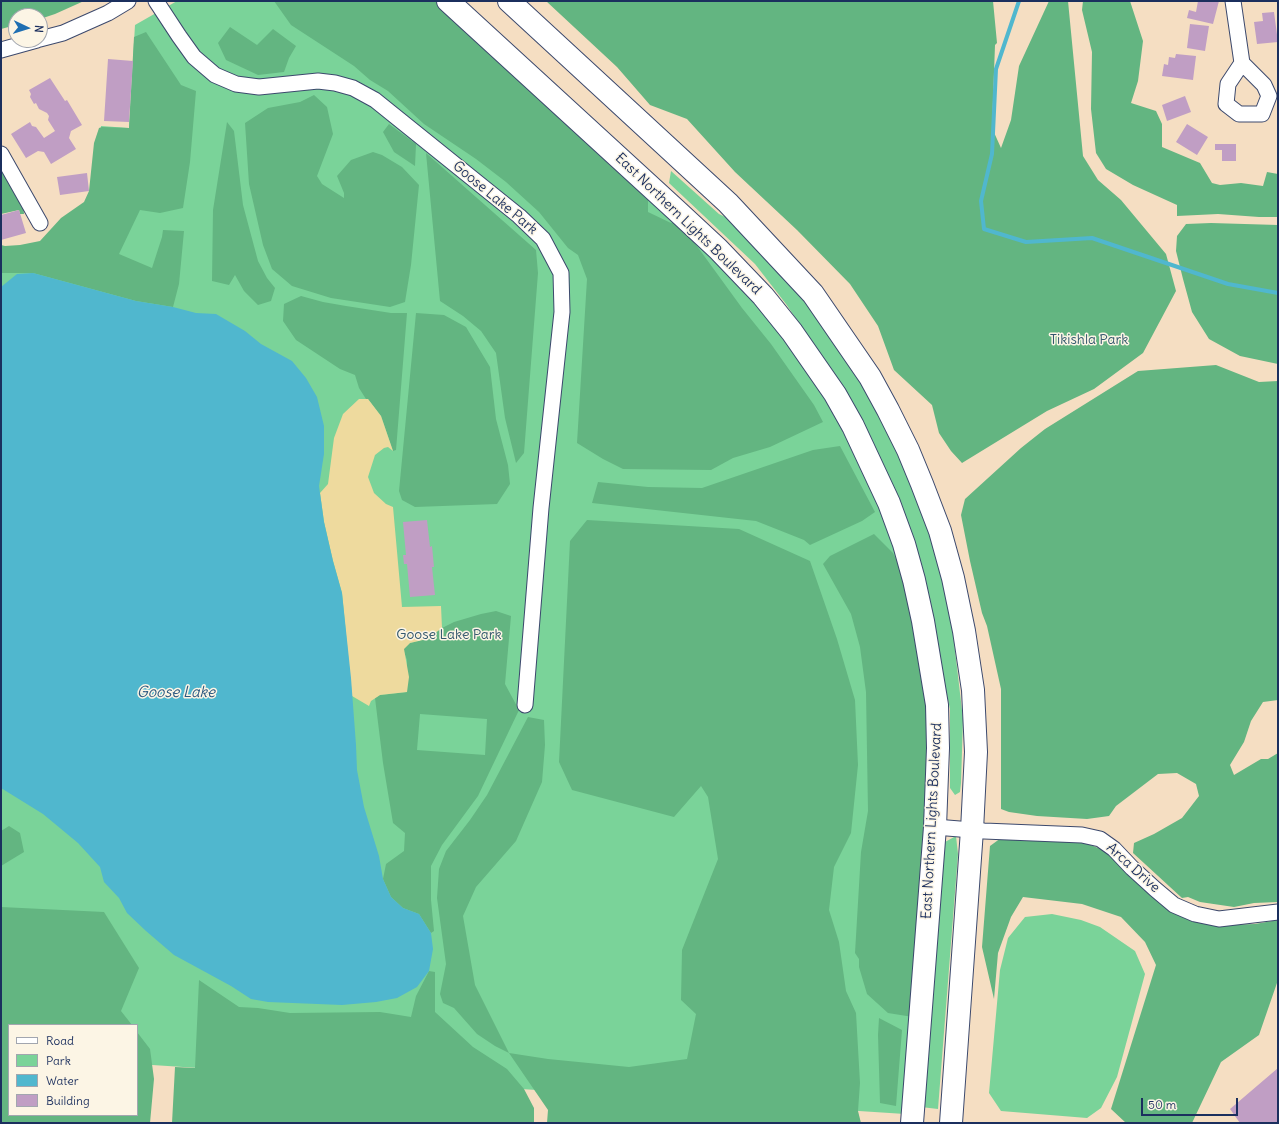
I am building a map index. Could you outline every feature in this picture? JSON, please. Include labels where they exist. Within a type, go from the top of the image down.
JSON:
[{"type":"main road","name":"East Northern Lights Boulevard","points":[[448,1],[718,249],[764,296],[792,332],[835,394],[853,426],[886,497],[904,544],[914,580],[923,621],[937,706],[938,748],[935,827],[912,1123]]},
{"type":"main road","points":[[509,1],[728,203],[814,294],[845,338],[877,390],[908,450],[922,484],[940,531],[953,578],[964,631],[973,690],[976,752],[972,830],[951,1123]]},
{"type":"street","points":[[48,37],[63,33],[108,13],[128,1]]},
{"type":"street","name":"Goose Lake Park","points":[[156,1],[194,57],[215,75],[236,84],[259,87],[318,81],[335,83],[354,88],[375,100],[519,216],[544,240],[562,273],[562,312],[541,508],[525,705]]},
{"type":"street","points":[[1233,1],[1242,63]]},
{"type":"street","points":[[1,154],[40,223]]},
{"type":"street","name":"Arca Drive","points":[[935,827],[1082,835],[1100,839],[1114,849],[1132,868],[1174,904],[1195,914],[1219,919],[1278,912]]},
{"type":"green space","points":[[1,1],[84,1],[48,16],[48,8],[8,8],[8,27],[1,29]]},
{"type":"green space","name":"Goose Lake Park","points":[[177,1],[441,1],[747,286],[837,410],[893,535],[926,675],[905,1114],[138,1064],[138,1024],[8,1024],[1,1055],[1,268],[93,250],[101,126],[129,128],[135,25]]},
{"type":"green space","points":[[274,1],[437,2],[518,72],[648,192],[648,212],[671,223],[678,220],[742,308],[771,344],[814,405],[823,422],[770,447],[733,458],[711,470],[623,469],[577,443],[587,279],[578,255],[568,248],[539,212],[506,182],[476,159],[424,124],[388,91],[370,80],[354,66],[291,25]]},
{"type":"green space","name":"Tikishla Park","points":[[546,1],[993,1],[997,43],[995,45],[992,128],[1001,148],[1011,120],[1019,66],[1049,1],[1068,1],[1083,156],[1098,180],[1121,200],[1166,254],[1176,291],[1143,353],[1094,389],[1047,411],[962,463],[951,451],[939,433],[932,405],[894,370],[878,326],[850,284],[797,230],[735,172],[687,119],[650,105],[617,67]]},
{"type":"green space","points":[[1083,1],[1130,1],[1143,41],[1138,81],[1131,103],[1156,111],[1162,124],[1162,147],[1200,163],[1212,183],[1220,185],[1241,183],[1263,186],[1267,172],[1278,174],[1278,217],[1218,214],[1177,216],[1177,205],[1133,185],[1106,169],[1096,153],[1091,109],[1092,52],[1082,10]]},
{"type":"green space","points":[[230,27],[257,45],[273,29],[296,46],[289,58],[284,72],[258,75],[226,60],[218,43]]},
{"type":"green space","points":[[146,32],[181,85],[196,91],[190,162],[183,208],[160,213],[140,210],[119,254],[152,268],[163,230],[184,231],[179,284],[173,307],[136,301],[33,273],[1,273],[1,245],[20,245],[40,241],[61,218],[84,202],[89,191],[94,143],[99,128],[129,128],[134,37]]},
{"type":"green space","points":[[314,95],[327,107],[333,134],[317,176],[322,184],[344,198],[344,193],[337,176],[351,160],[373,152],[382,155],[402,167],[419,185],[411,265],[405,302],[390,307],[331,298],[292,286],[272,269],[263,245],[249,184],[245,123],[268,108],[300,102]]},
{"type":"green space","points":[[227,122],[234,131],[243,205],[258,261],[267,278],[275,288],[271,301],[258,305],[244,291],[235,275],[229,285],[212,281],[213,210]]},
{"type":"green space","points":[[389,124],[416,144],[415,166],[394,152],[383,132]]},
{"type":"green space","points":[[426,153],[536,250],[538,273],[524,453],[516,463],[505,418],[496,353],[481,331],[463,316],[440,301]]},
{"type":"green space","points":[[1,161],[23,203],[24,214],[20,214],[19,210],[1,214]]},
{"type":"green space","points":[[671,171],[719,214],[740,224],[808,301],[878,409],[910,476],[926,522],[941,574],[953,633],[963,719],[961,783],[960,792],[955,795],[950,788],[950,709],[929,613],[807,335],[786,304],[755,264],[669,183]]},
{"type":"green space","points":[[1211,223],[1278,225],[1278,364],[1240,356],[1209,339],[1192,312],[1176,251],[1177,236],[1186,224]]},
{"type":"green space","points":[[301,296],[346,306],[391,313],[407,313],[396,450],[393,451],[381,416],[368,399],[366,399],[359,388],[355,375],[340,369],[296,340],[283,321],[284,304]]},
{"type":"green space","points":[[416,313],[444,315],[466,327],[490,367],[496,419],[508,465],[510,484],[497,504],[415,507],[402,500],[399,491]]},
{"type":"green space","points":[[1216,365],[1259,382],[1278,381],[1278,700],[1263,702],[1251,721],[1244,742],[1230,765],[1234,775],[1261,759],[1268,759],[1278,753],[1278,902],[1254,903],[1234,907],[1200,902],[1188,897],[1182,898],[1133,853],[1134,843],[1154,834],[1182,818],[1199,796],[1196,784],[1177,773],[1158,774],[1116,806],[1109,816],[1087,819],[1037,816],[1009,812],[1001,809],[1001,689],[987,626],[982,613],[970,561],[961,515],[965,499],[1021,448],[1045,429],[1138,371]]},
{"type":"green space","points":[[840,446],[875,512],[862,521],[810,545],[804,540],[756,521],[592,503],[598,482],[648,487],[702,488],[813,450]]},
{"type":"green space","points":[[587,520],[739,529],[810,561],[837,639],[855,700],[858,765],[851,833],[834,867],[829,910],[839,942],[846,991],[856,1013],[860,1083],[858,1111],[861,1123],[547,1123],[548,1110],[509,1053],[548,1059],[629,1067],[687,1059],[696,1014],[681,1000],[682,950],[718,859],[708,797],[701,786],[674,817],[572,790],[559,762],[570,541]]},
{"type":"green space","points":[[874,534],[893,553],[905,578],[919,640],[931,740],[913,1017],[888,1013],[867,994],[859,967],[859,959],[855,953],[861,852],[868,811],[866,692],[860,647],[851,614],[823,564],[830,556]]},
{"type":"green space","points":[[496,611],[511,616],[505,684],[519,710],[478,796],[442,845],[431,866],[431,900],[434,931],[431,933],[419,914],[403,908],[391,897],[383,879],[386,864],[404,851],[405,833],[393,823],[383,763],[375,698],[380,695],[407,692],[407,660],[403,649],[410,643],[427,639],[442,628],[454,622]],"holes":[[[420,714],[487,719],[485,755],[417,750]]]},
{"type":"green space","points":[[528,717],[544,720],[545,745],[542,782],[516,841],[476,887],[463,916],[475,985],[509,1053],[477,1034],[454,1008],[443,1003],[440,994],[446,964],[437,898],[439,869],[446,851],[487,795]]},
{"type":"green space","points":[[9,826],[20,833],[24,852],[1,866],[1,831]]},
{"type":"green space","points":[[956,836],[958,854],[938,1109],[921,1107],[938,855],[945,842]]},
{"type":"green space","points":[[1001,838],[1081,841],[1103,850],[1125,869],[1159,903],[1174,911],[1224,925],[1255,924],[1278,920],[1278,980],[1259,1035],[1221,1062],[1192,1123],[1126,1123],[1111,1109],[1156,965],[1145,942],[1121,917],[1082,904],[1023,897],[1011,917],[998,953],[994,999],[982,947],[990,846]]},
{"type":"green space","points":[[1,907],[104,912],[139,968],[121,1011],[131,1024],[8,1024],[8,1116],[138,1116],[138,1033],[150,1049],[154,1079],[150,1123],[1,1123]]},
{"type":"green space","points":[[1052,914],[1081,920],[1100,927],[1135,951],[1145,974],[1117,1077],[1101,1108],[1087,1118],[1001,1111],[989,1093],[1000,970],[1008,938],[1025,917]]},
{"type":"green space","points":[[429,971],[435,972],[435,1012],[473,1047],[507,1069],[524,1089],[534,1108],[534,1123],[172,1123],[175,1067],[195,1068],[199,980],[239,1007],[258,1008],[290,1013],[380,1012],[411,1017],[416,996]]},
{"type":"green space","points":[[879,1018],[902,1030],[896,1106],[880,1103]]},
{"type":"sand","points":[[359,399],[368,399],[381,416],[393,451],[388,447],[384,448],[375,455],[368,477],[374,493],[386,504],[393,507],[402,607],[441,606],[442,628],[427,639],[410,643],[404,649],[409,677],[407,692],[380,695],[371,701],[369,706],[352,696],[342,593],[324,522],[320,493],[328,484],[334,438],[343,414]]},
{"type":"water","name":"Goose Lake","points":[[33,273],[136,301],[173,307],[196,313],[216,314],[245,331],[261,344],[292,361],[306,378],[317,397],[324,426],[324,454],[319,486],[324,522],[342,593],[351,678],[357,770],[364,807],[379,856],[383,879],[391,897],[403,908],[419,914],[431,933],[433,949],[429,971],[417,987],[397,998],[376,1002],[342,1005],[268,1002],[251,999],[231,986],[174,955],[127,913],[119,898],[104,882],[100,867],[78,843],[43,814],[1,788],[1,287],[17,274]]},
{"type":"building","points":[[1198,1],[1219,1],[1213,24],[1187,18],[1189,10],[1196,12]]},
{"type":"building","points":[[1274,12],[1278,42],[1257,44],[1254,22],[1263,21],[1262,13]]},
{"type":"building","points":[[1190,24],[1209,26],[1205,51],[1187,48]]},
{"type":"building","points":[[1176,54],[1196,56],[1193,80],[1162,76],[1164,64],[1168,65],[1169,57],[1175,58]]},
{"type":"building","points":[[108,59],[133,61],[129,122],[104,121]]},
{"type":"building","points":[[50,78],[65,101],[67,100],[82,125],[71,131],[69,138],[76,149],[51,164],[44,152],[38,151],[26,158],[11,134],[30,122],[32,126],[36,127],[44,138],[55,131],[48,120],[49,116],[47,113],[39,109],[36,103],[34,104],[30,97],[31,94],[29,90]]},
{"type":"building","points":[[1185,96],[1191,112],[1167,121],[1162,105]]},
{"type":"building","points":[[1187,124],[1208,137],[1197,155],[1176,142]]},
{"type":"building","points":[[1215,144],[1236,144],[1236,161],[1222,161],[1222,150],[1215,150]]},
{"type":"building","points":[[87,173],[89,191],[60,195],[57,177]]},
{"type":"building","points":[[19,210],[26,233],[1,240],[1,215]]},
{"type":"building","points":[[427,520],[430,547],[432,546],[434,567],[432,567],[435,595],[410,597],[407,564],[404,564],[403,555],[406,555],[403,522]]},
{"type":"building","points":[[1278,1068],[1278,1123],[1240,1123],[1230,1109]]},
{"type":"waterway","points":[[1019,1],[996,69],[992,154],[981,201],[984,229],[1026,242],[1092,238],[1228,284],[1278,293]]}]
